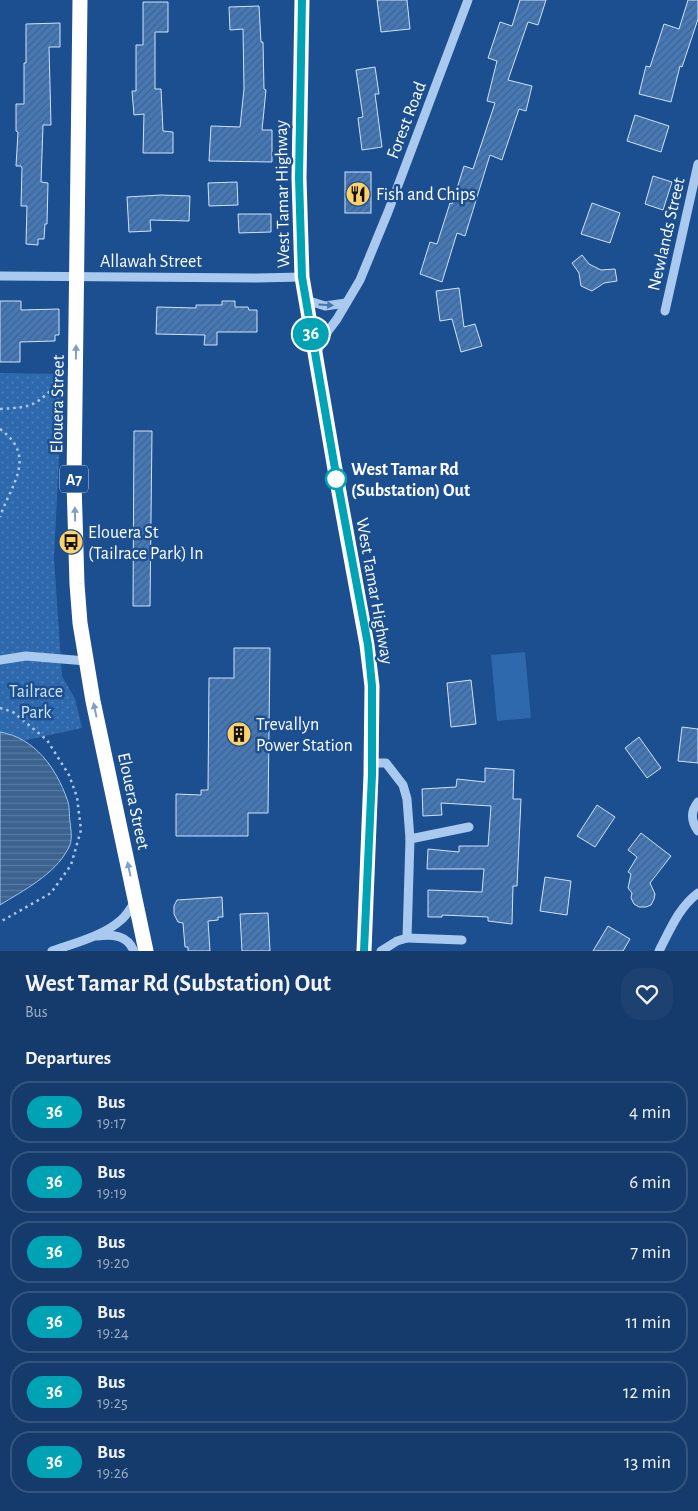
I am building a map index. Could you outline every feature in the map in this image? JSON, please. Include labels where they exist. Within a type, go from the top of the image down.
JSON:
[{"type":"highway","name":"Elouera Street","points":[[80,0],[74,491],[77,584],[86,661],[93,701],[146,951]]},
{"type":"highway","name":"West Tamar Highway","points":[[302,0],[299,178],[302,277],[314,356],[368,645],[372,686],[372,762],[364,951]]},
{"type":"street","name":"Forest Road","points":[[314,356],[360,280],[388,212],[468,0]]},
{"type":"street","name":"Newlands Street","points":[[665,310],[698,164]]},
{"type":"street","name":"Allawah Street","points":[[0,276],[302,277]]},
{"type":"street","points":[[306,300],[324,306],[346,303]]},
{"type":"street","points":[[0,660],[26,656],[86,661]]},
{"type":"street","points":[[372,762],[386,763],[403,785],[407,799],[410,839],[408,938]]},
{"type":"street","points":[[698,802],[692,811],[692,821],[698,831]]},
{"type":"street","points":[[410,839],[469,827]]},
{"type":"street","points":[[659,951],[680,912],[691,898],[698,893]]},
{"type":"street","points":[[57,950],[95,936],[122,919],[136,901]]},
{"type":"street","points":[[95,936],[119,936],[126,940],[134,951]]},
{"type":"street","points":[[381,951],[397,941],[408,938],[462,940]]},
{"type":"path","points":[[0,409],[29,407],[42,399],[65,377]]},
{"type":"path","points":[[0,429],[16,444],[19,452],[20,469],[16,483],[4,504],[0,516]]},
{"type":"path","points":[[0,708],[13,712],[47,740],[69,775],[77,798],[81,830],[71,865],[51,893],[0,922]]},
{"type":"green space","name":"Tailrace Park","points":[[0,373],[63,374],[54,558],[62,676],[75,699],[82,728],[22,741],[10,734],[0,732]]},
{"type":"green space","points":[[525,652],[531,718],[497,721],[491,655]]},
{"type":"shaded area","points":[[0,732],[12,735],[34,748],[57,776],[68,802],[71,843],[62,858],[47,874],[0,905]]},
{"type":"building","points":[[377,0],[407,0],[410,29],[381,32]]},
{"type":"building","points":[[520,0],[546,0],[538,25],[528,22],[508,80],[532,86],[526,111],[519,109],[502,160],[490,155],[465,236],[457,233],[442,282],[420,274],[430,242],[437,244],[464,166],[473,169],[495,103],[487,101],[497,61],[488,58],[500,22],[512,26]]},
{"type":"building","points":[[688,0],[698,0],[698,19],[682,67],[680,66],[671,102],[639,94],[646,66],[650,67],[664,24],[679,29]]},
{"type":"building","points":[[143,2],[168,2],[168,32],[155,32],[155,89],[161,89],[163,131],[173,132],[173,153],[143,153],[144,114],[134,115],[132,91],[136,91],[136,45],[143,45]]},
{"type":"building","points":[[259,6],[261,42],[263,42],[264,89],[266,90],[262,130],[272,130],[272,162],[209,161],[211,126],[240,127],[244,89],[243,29],[230,30],[229,7]]},
{"type":"building","points":[[60,23],[60,47],[49,47],[51,125],[43,125],[41,182],[48,183],[47,224],[45,224],[44,239],[38,239],[38,245],[26,244],[27,206],[21,206],[22,168],[21,166],[16,166],[18,132],[16,131],[16,104],[24,104],[26,24]]},
{"type":"building","points":[[375,67],[379,94],[375,94],[382,147],[362,150],[358,118],[363,117],[356,70]]},
{"type":"building","points":[[635,115],[669,126],[661,152],[627,141]]},
{"type":"building","points":[[345,172],[371,172],[371,213],[345,213]]},
{"type":"building","points":[[653,176],[672,182],[663,210],[645,204]]},
{"type":"building","points":[[237,182],[238,205],[209,206],[208,183]]},
{"type":"building","points":[[190,196],[189,221],[150,220],[151,231],[129,232],[127,197]]},
{"type":"building","points":[[592,203],[620,213],[610,243],[581,234]]},
{"type":"building","points":[[238,214],[271,214],[271,232],[239,233]]},
{"type":"building","points":[[582,255],[589,264],[601,270],[615,269],[617,281],[604,283],[592,291],[581,286],[579,273],[572,263]]},
{"type":"building","points":[[459,288],[464,327],[475,324],[482,346],[461,352],[452,319],[440,321],[436,291]]},
{"type":"building","points":[[0,301],[21,301],[21,310],[59,309],[59,335],[55,335],[55,341],[20,342],[20,362],[0,362]]},
{"type":"building","points":[[222,301],[235,301],[235,307],[248,307],[249,310],[257,310],[257,332],[217,332],[217,345],[204,345],[205,335],[156,334],[157,307],[196,308],[196,305],[222,305]]},
{"type":"building","points":[[134,431],[152,431],[150,606],[133,606]]},
{"type":"building","name":"Trevallyn Power Station","points":[[234,648],[270,648],[268,813],[248,813],[248,836],[176,836],[176,794],[201,795],[201,790],[208,790],[209,678],[234,678]]},
{"type":"building","points":[[471,680],[476,724],[451,727],[447,683]]},
{"type":"building","points":[[682,727],[698,729],[698,763],[678,761]]},
{"type":"building","points":[[639,737],[661,768],[647,778],[625,748]]},
{"type":"building","points":[[485,768],[514,770],[513,799],[521,799],[517,886],[513,886],[512,924],[488,921],[488,917],[442,915],[442,917],[428,917],[428,890],[482,892],[484,869],[427,869],[428,849],[459,852],[459,846],[488,846],[491,806],[441,803],[442,815],[423,816],[422,789],[456,787],[457,779],[485,782]]},
{"type":"building","points":[[597,805],[615,817],[595,847],[577,836]]},
{"type":"building","points":[[641,833],[671,856],[650,883],[655,894],[651,905],[646,907],[639,907],[634,904],[631,898],[632,893],[628,888],[631,874],[628,872],[637,857],[628,850]]},
{"type":"building","points":[[545,877],[571,881],[567,915],[540,911]]},
{"type":"building","points":[[222,897],[223,917],[218,917],[218,920],[208,921],[210,951],[188,951],[188,947],[185,947],[183,923],[178,922],[174,914],[174,906],[177,900]]},
{"type":"building","points":[[268,913],[270,951],[242,951],[240,914]]},
{"type":"building","points":[[608,926],[630,939],[623,951],[593,951]]},
{"type":"bus line","name":"36","points":[[302,0],[299,178],[302,277],[314,356],[368,645],[372,686],[372,775],[364,951]]},
{"type":"place","name":"Fish and Chips","points":[[358,194]]},
{"type":"place","name":"West Tamar Rd (Substation) Out","points":[[336,479]]},
{"type":"place","name":"Elouera St (Tailrace Park) In","points":[[71,542]]},
{"type":"place","name":"Trevallyn Power Station","points":[[239,734]]}]
